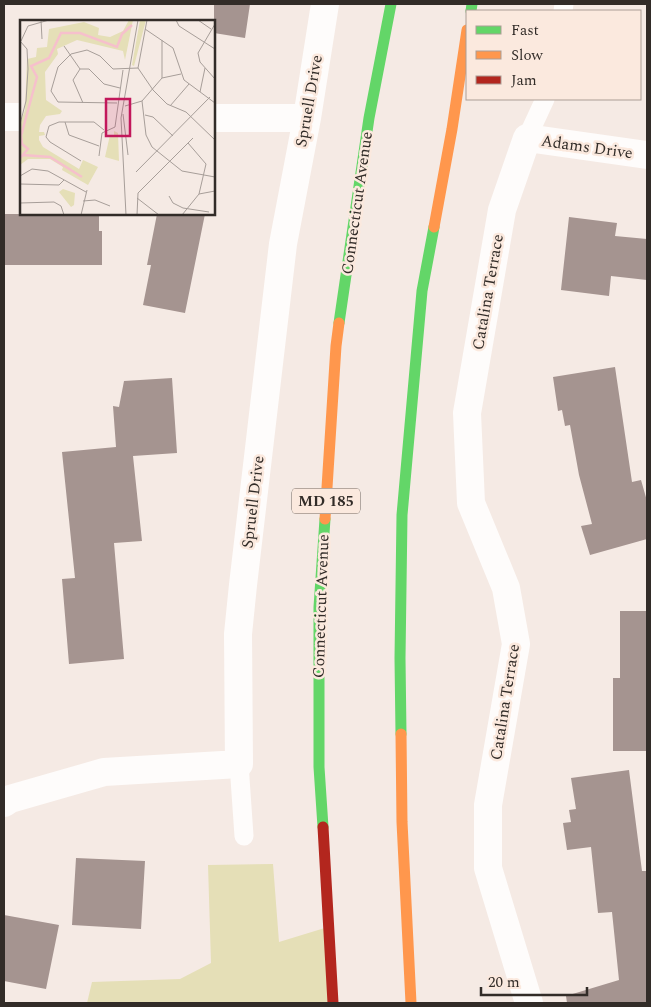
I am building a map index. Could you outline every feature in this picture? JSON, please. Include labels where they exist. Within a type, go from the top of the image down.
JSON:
[{"type":"main road","name":"Connecticut Avenue","points":[[333,1003],[319,767],[319,607],[336,346],[369,118],[391,4]]},
{"type":"main road","points":[[411,1003],[402,822],[400,658],[402,515],[422,291],[452,129],[466,37]]},
{"type":"street","name":"Spruell Drive","points":[[239,764],[238,634],[283,244],[307,118],[325,4]]},
{"type":"street","points":[[4,117],[20,117]]},
{"type":"street","points":[[215,118],[307,118]]},
{"type":"street","name":"Adams Drive","points":[[527,138],[647,155]]},
{"type":"street","name":"Catalina Terrace","points":[[527,138],[502,210],[467,413],[471,503],[506,588],[516,644],[488,805],[488,868],[529,1003]]},
{"type":"street","points":[[4,803],[10,799],[104,772],[239,764]]},
{"type":"lane","points":[[527,138],[545,100]]},
{"type":"lane","points":[[239,764],[244,836]]},
{"type":"shaded area","points":[[273,864],[279,942],[328,927],[333,1003],[87,1003],[92,982],[180,979],[211,963],[208,865]]},
{"type":"building","points":[[214,4],[250,4],[245,38],[215,33]]},
{"type":"building","points":[[4,214],[99,215],[99,231],[102,231],[102,265],[4,265]]},
{"type":"building","points":[[157,215],[205,215],[185,313],[143,305],[151,265],[147,265]]},
{"type":"building","points":[[569,217],[617,223],[615,236],[647,239],[647,280],[611,276],[609,296],[561,290]]},
{"type":"building","points":[[615,367],[632,482],[641,480],[647,501],[647,539],[590,555],[581,526],[592,524],[579,475],[570,425],[565,426],[562,410],[558,411],[553,377]]},
{"type":"building","points":[[172,378],[177,453],[133,456],[142,541],[114,543],[124,659],[69,664],[62,579],[75,578],[62,452],[116,447],[113,406],[119,407],[124,381]]},
{"type":"building","points":[[620,611],[647,611],[647,751],[613,751],[613,678],[620,678]]},
{"type":"building","points":[[629,770],[642,871],[647,871],[647,1003],[567,1003],[566,996],[619,980],[612,912],[598,913],[591,847],[567,850],[563,823],[571,822],[569,810],[576,809],[571,778]]},
{"type":"building","points":[[76,858],[145,861],[141,929],[72,925]]},
{"type":"building","points":[[4,915],[59,925],[46,989],[4,981]]},
{"type":"traffic: fast","points":[[339,323],[369,118],[391,4]]},
{"type":"traffic: fast","points":[[471,10],[472,4]]},
{"type":"traffic: fast","points":[[401,734],[402,515],[422,291],[434,227]]},
{"type":"traffic: fast","points":[[323,827],[319,767],[319,607],[325,519]]},
{"type":"traffic: slow","points":[[434,227],[452,129],[466,37]]},
{"type":"traffic: slow","points":[[325,519],[339,323]]},
{"type":"traffic: slow","points":[[401,734],[402,822],[411,1003]]},
{"type":"traffic: jam","points":[[323,827],[333,1003]]}]
